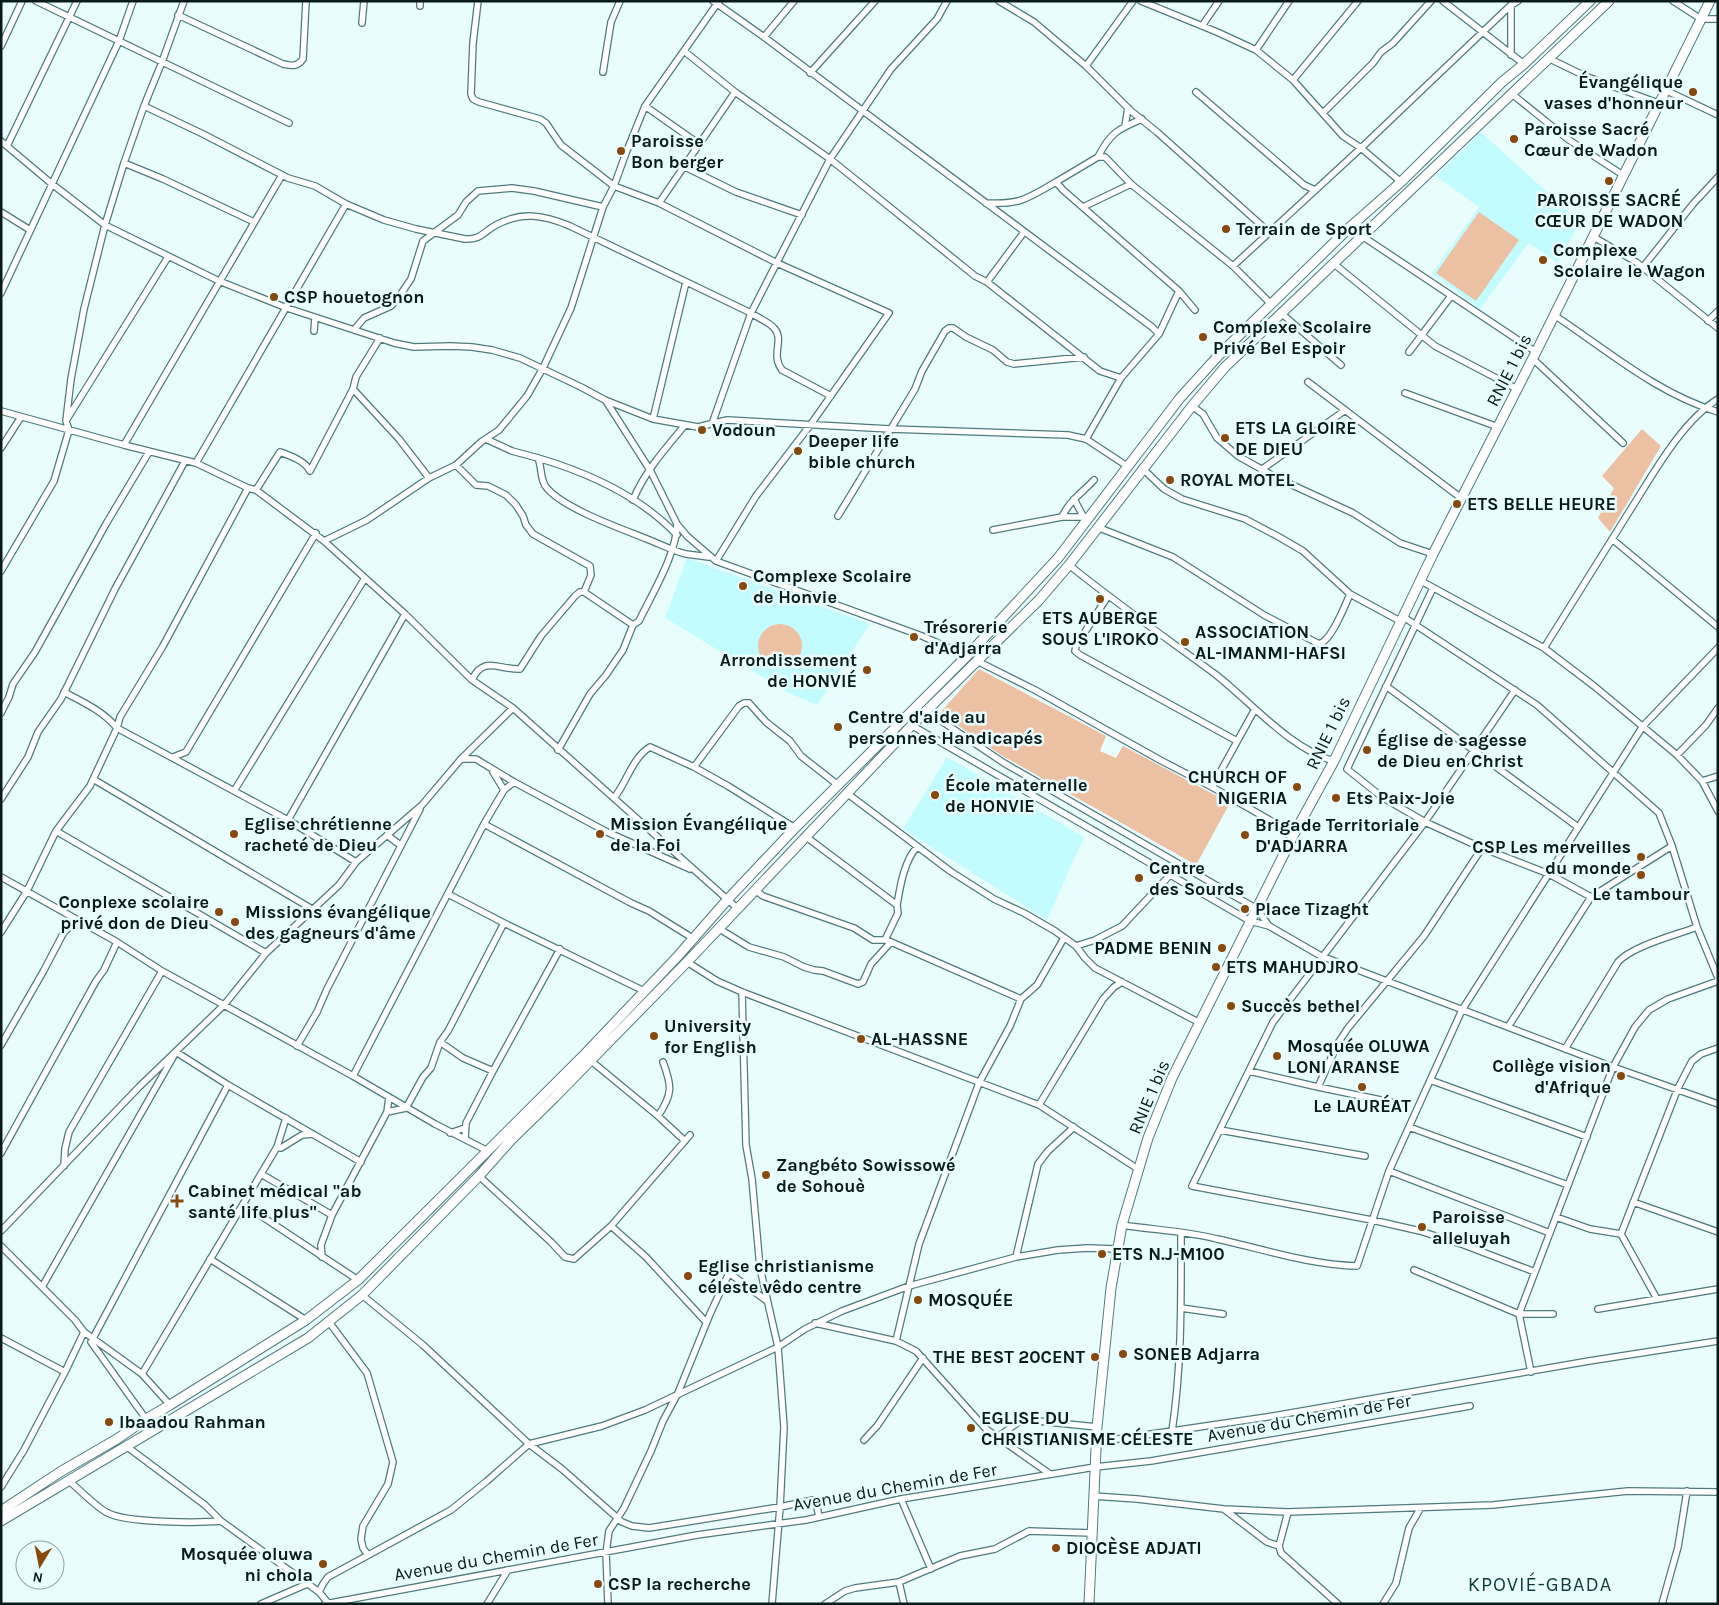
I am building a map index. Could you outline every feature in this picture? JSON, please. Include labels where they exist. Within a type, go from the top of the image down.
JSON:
[{"type":"main road","points":[[1,1511],[60,1472],[117,1439],[306,1320],[358,1280],[486,1150],[583,1056],[795,828],[967,656],[1058,558],[1086,516],[1193,384],[1219,355],[1350,227],[1401,182],[1502,82],[1524,64],[1590,1]]},
{"type":"main road","points":[[1,1521],[308,1338],[362,1295],[479,1176],[511,1140],[687,962],[805,836],[848,794],[912,726],[1039,600],[1069,565],[1142,468],[1225,367],[1609,1]]},
{"type":"main road","name":"RNIE 1 bis","points":[[1089,1604],[1097,1427],[1107,1316],[1122,1225],[1148,1138],[1169,1085],[1200,1022],[1294,834],[1334,761],[1421,581],[1432,554],[1498,427],[1710,1]]},
{"type":"street","points":[[1,46],[22,1]]},
{"type":"street","points":[[36,1],[289,123]]},
{"type":"street","points":[[7,146],[77,1]]},
{"type":"street","points":[[1,292],[10,278],[30,230],[119,41],[133,1]]},
{"type":"street","points":[[1,570],[54,481],[69,430],[66,421],[70,379],[105,225],[144,106],[184,1]]},
{"type":"street","points":[[178,15],[283,64],[294,66],[303,59],[306,1]]},
{"type":"street","points":[[362,23],[364,1]]},
{"type":"street","points":[[478,1],[473,52],[471,94],[473,99],[540,119],[546,124],[561,145],[601,178],[614,186],[659,203],[777,263],[889,313],[812,424],[756,496],[716,562]]},
{"type":"street","points":[[603,72],[611,22],[620,1]]},
{"type":"street","points":[[764,37],[794,1]]},
{"type":"street","points":[[810,73],[875,1]]},
{"type":"street","points":[[712,424],[751,313],[830,159],[892,69],[937,19],[947,1]]},
{"type":"street","points":[[1000,1],[1034,22],[1086,66],[1128,108],[1270,233]]},
{"type":"street","points":[[1086,66],[1133,1]]},
{"type":"street","points":[[1141,1],[1256,50],[1293,80],[1343,136],[1361,148],[1401,182]]},
{"type":"street","points":[[1202,26],[1219,1]]},
{"type":"street","points":[[1256,50],[1289,1]]},
{"type":"street","points":[[1293,80],[1358,1]]},
{"type":"street","points":[[1323,113],[1374,63],[1381,52],[1399,37],[1432,1]]},
{"type":"street","points":[[1443,1],[1524,64]]},
{"type":"street","points":[[1233,266],[1518,1]]},
{"type":"street","points":[[1673,1],[1701,19],[1718,19]]},
{"type":"street","points":[[324,541],[367,520],[429,478],[456,465],[470,450],[499,430],[527,396],[543,368],[571,308],[603,207],[614,186],[645,106],[716,2],[1159,334]]},
{"type":"street","points":[[1511,55],[1512,5]]},
{"type":"street","points":[[684,51],[735,92],[830,159],[975,276],[987,282],[1100,371],[1121,378]]},
{"type":"street","points":[[1550,58],[1585,76],[1658,103]]},
{"type":"street","points":[[1665,90],[1718,115]]},
{"type":"street","points":[[659,203],[735,92]]},
{"type":"street","points":[[1196,92],[1304,185],[1315,190]]},
{"type":"street","points":[[1512,94],[1569,140],[1623,175]]},
{"type":"street","points":[[144,106],[282,175],[316,186],[346,204],[384,220],[435,233],[475,240],[494,226],[512,217],[530,216],[555,220],[593,236],[751,313],[774,328],[779,340],[776,357],[782,370],[831,396]]},
{"type":"street","points":[[645,106],[699,144]]},
{"type":"street","points":[[1125,126],[1128,108]]},
{"type":"street","points":[[986,203],[1006,204],[1025,200],[1098,156],[1110,136],[1125,126],[1142,119]]},
{"type":"street","points":[[1,141],[105,225],[219,281],[286,308],[394,343],[414,347],[451,346],[492,350],[520,358],[605,400],[653,419],[698,427],[727,420],[890,429],[1068,435],[1086,439],[1127,466]]},
{"type":"street","points":[[1098,156],[1105,157],[1131,184],[1233,266],[1270,304]]},
{"type":"street","points":[[124,163],[163,179],[254,222]]},
{"type":"street","points":[[683,166],[736,192],[802,216]]},
{"type":"street","points":[[124,445],[282,175]]},
{"type":"street","points":[[1643,267],[1686,212],[1718,177]]},
{"type":"street","points":[[1056,182],[1179,291],[1195,310]]},
{"type":"street","points":[[1083,207],[1131,184]]},
{"type":"street","points":[[1304,185],[1307,198]]},
{"type":"street","points":[[354,330],[364,318],[390,306],[398,298],[411,279],[424,241],[458,215],[466,202],[478,191],[512,188],[534,191],[603,207]]},
{"type":"street","points":[[196,462],[346,204]]},
{"type":"street","points":[[1,212],[30,230]]},
{"type":"street","points":[[987,282],[1024,232]]},
{"type":"street","points":[[1362,236],[1534,355],[1623,443]]},
{"type":"street","points":[[1592,236],[1643,267],[1718,328]]},
{"type":"street","points":[[66,421],[168,256]]},
{"type":"street","points":[[1333,263],[1435,346],[1517,389]]},
{"type":"street","points":[[653,419],[686,282]]},
{"type":"street","points":[[1086,439],[1121,378],[1159,334],[1179,291]]},
{"type":"street","points":[[1408,352],[1451,296]]},
{"type":"street","points":[[1708,321],[1718,311]]},
{"type":"street","points":[[1281,313],[1341,365]]},
{"type":"street","points":[[1554,315],[1589,338],[1624,365],[1664,389],[1704,408],[1718,412]]},
{"type":"street","points":[[314,331],[315,318]]},
{"type":"street","points":[[1152,327],[1163,326]]},
{"type":"street","points":[[838,516],[915,389],[922,371],[945,330],[954,328],[966,337],[993,350],[1007,362],[1014,364],[1084,358]]},
{"type":"street","points":[[256,490],[280,452],[302,462],[308,466],[310,471],[354,389],[356,377],[380,338]]},
{"type":"street","points":[[1308,382],[1461,498]]},
{"type":"street","points":[[354,389],[399,439],[429,478]]},
{"type":"street","points":[[1405,393],[1498,427]]},
{"type":"street","points":[[1544,648],[1657,468],[1685,429],[1704,408],[1718,399]]},
{"type":"street","points":[[605,400],[650,470],[677,524],[716,562],[922,636],[967,656]]},
{"type":"street","points":[[1192,406],[1203,414],[1217,438],[1238,456],[1262,470],[1353,513],[1400,543],[1432,554]]},
{"type":"street","points":[[1262,470],[1344,410]]},
{"type":"street","points":[[1,411],[149,452],[196,462],[248,488],[256,490],[316,533],[406,614],[472,680],[513,708],[738,908]]},
{"type":"street","points":[[1,448],[21,417]]},
{"type":"street","points":[[633,500],[640,483],[685,425]]},
{"type":"street","points":[[486,439],[512,451],[582,473],[614,488],[662,519],[677,535]]},
{"type":"street","points":[[1,713],[9,698],[13,684],[43,639],[106,524],[149,452]]},
{"type":"street","points":[[538,458],[544,485],[552,494],[609,524],[686,554],[709,556]]},
{"type":"street","points":[[2,798],[28,757],[38,732],[62,699],[114,589],[185,460]]},
{"type":"street","points":[[456,465],[476,485],[488,486],[506,495],[523,516],[526,525],[533,534],[590,566],[591,575],[584,592]]},
{"type":"street","points":[[1142,468],[1164,488],[1182,499],[1246,519],[1303,551],[1350,594],[1415,626],[1515,690],[1537,705],[1659,813],[1672,846],[1697,927],[1718,980],[1668,999],[1649,1010],[1635,1028],[1613,1067],[1520,1314],[1531,1372]]},
{"type":"street","points":[[1062,517],[1066,508],[1094,480]]},
{"type":"street","points":[[1,932],[27,891],[56,831],[90,786],[117,728],[120,717],[163,646],[248,488]]},
{"type":"street","points":[[1074,499],[1086,516]]},
{"type":"street","points":[[993,530],[1062,517],[1086,516]]},
{"type":"street","points":[[558,750],[590,694],[623,650],[633,625],[639,621],[673,549],[677,535],[677,524]]},
{"type":"street","points":[[1097,527],[1173,558],[1264,614],[1319,644],[1324,642],[1332,630],[1350,594]]},
{"type":"street","points":[[185,765],[186,752],[316,533]]},
{"type":"street","points":[[1612,539],[1718,627]]},
{"type":"street","points":[[1069,565],[1216,676],[1302,747],[1321,757],[1334,761]]},
{"type":"street","points":[[234,791],[364,578]]},
{"type":"street","points":[[1421,581],[1544,648],[1677,755],[1702,781],[1718,811]]},
{"type":"street","points":[[1433,588],[1347,769],[1382,797],[1425,822],[1482,848],[1548,874],[1591,896]]},
{"type":"street","points":[[472,680],[476,670],[483,666],[520,668],[541,636],[580,592],[584,592],[633,625]]},
{"type":"street","points":[[1108,596],[1076,646],[1075,651],[1237,741]]},
{"type":"street","points":[[288,820],[406,614]]},
{"type":"street","points":[[1122,1225],[1218,1239],[1279,1254],[1326,1263],[1357,1266],[1389,1171],[1462,1010],[1643,726],[1718,648]]},
{"type":"street","points":[[977,661],[1035,690],[1294,834]]},
{"type":"street","points":[[1386,686],[1578,827]]},
{"type":"street","points":[[1515,690],[1425,822],[1321,956],[1273,1022],[1192,1186],[1420,1231],[1464,1245],[1535,1272]]},
{"type":"street","points":[[64,692],[109,719],[117,728],[288,820],[356,862]]},
{"type":"street","points":[[62,699],[73,697]]},
{"type":"street","points":[[694,767],[739,706],[749,703],[766,722],[790,741],[800,756],[838,786]]},
{"type":"street","points":[[918,704],[1004,763],[1257,909],[1269,926]]},
{"type":"street","points":[[1,1231],[139,1087],[224,1005],[266,953],[339,885],[356,862],[422,805],[474,745],[513,708]]},
{"type":"street","points":[[1677,755],[1706,725],[1718,708]]},
{"type":"street","points":[[1212,787],[1255,709]]},
{"type":"street","points":[[904,718],[912,726],[1250,921],[1269,926],[1321,956],[1613,1067],[1678,1088],[1718,1104]]},
{"type":"street","points":[[474,745],[476,759]]},
{"type":"street","points":[[614,798],[637,759],[650,747],[694,767],[795,828]]},
{"type":"street","points":[[174,757],[186,752]]},
{"type":"street","points":[[461,759],[476,759],[492,770],[607,832],[696,871]]},
{"type":"street","points":[[998,775],[1004,763]]},
{"type":"street","points":[[492,770],[504,790]]},
{"type":"street","points":[[1702,781],[1718,776]]},
{"type":"street","points":[[93,779],[312,909]]},
{"type":"street","points":[[353,1076],[484,824],[504,790],[514,782]]},
{"type":"street","points":[[848,794],[917,847],[994,899],[1045,924],[1076,946],[1095,968],[1200,1022]]},
{"type":"street","points":[[297,1046],[317,1012],[400,845],[422,805]]},
{"type":"street","points":[[484,824],[631,904],[649,911],[694,938]]},
{"type":"street","points":[[56,831],[266,953]]},
{"type":"street","points":[[386,835],[400,845]]},
{"type":"street","points":[[805,836],[897,905]]},
{"type":"street","points":[[1508,1027],[1591,896],[1672,846]]},
{"type":"street","points":[[718,928],[749,947],[784,957],[814,970],[823,971],[858,984],[864,982],[871,964],[888,941],[898,913],[897,905],[901,884],[913,851],[917,847]]},
{"type":"street","points":[[1318,1087],[1338,1043],[1348,1028],[1424,936],[1482,848]]},
{"type":"street","points":[[1076,946],[1095,940],[1122,926],[1170,875]]},
{"type":"street","points":[[1,877],[117,942],[162,971],[353,1076],[450,1133],[486,1150]]},
{"type":"street","points":[[755,890],[764,896],[854,928],[873,940],[888,941],[1021,999]]},
{"type":"street","points":[[448,894],[644,991]]},
{"type":"street","points":[[1,1045],[64,932],[70,927],[83,923]]},
{"type":"street","points":[[387,1112],[406,1108],[423,1077],[431,1068],[440,1042],[448,1031],[504,923]]},
{"type":"street","points":[[1565,1049],[1622,957],[1697,927]]},
{"type":"street","points":[[896,1341],[919,1244],[979,1083],[1010,1026],[1021,999],[1037,985],[1064,938]]},
{"type":"street","points":[[1,1153],[96,981],[104,970],[117,942]]},
{"type":"street","points":[[465,1139],[465,1128],[493,1071],[560,949]]},
{"type":"street","points":[[687,962],[717,981],[742,992],[1039,1105],[1138,1169]]},
{"type":"street","points":[[64,1166],[69,1132],[162,971]]},
{"type":"street","points":[[1039,1105],[1103,999],[1114,987],[1122,982]]},
{"type":"street","points":[[742,992],[746,1145],[752,1179],[760,1268],[778,1347],[784,1427],[772,1604]]},
{"type":"street","points":[[440,1042],[463,1058],[493,1071]]},
{"type":"street","points":[[1657,1299],[1621,1234],[1678,1088],[1695,1057],[1718,1048]]},
{"type":"street","points":[[176,1052],[228,1085],[361,1162]]},
{"type":"street","points":[[42,1287],[176,1052]]},
{"type":"street","points":[[590,1060],[658,1116],[685,1141]]},
{"type":"street","points":[[658,1116],[664,1107],[671,1087],[663,1062]]},
{"type":"street","points":[[1249,1071],[1400,1104]]},
{"type":"street","points":[[1430,1080],[1587,1137]]},
{"type":"street","points":[[146,1419],[91,1342],[228,1085]]},
{"type":"street","points":[[322,1257],[321,1245],[332,1216],[387,1112],[390,1097]]},
{"type":"street","points":[[142,1374],[277,1147],[286,1118]]},
{"type":"street","points":[[297,1138],[299,1126]]},
{"type":"street","points":[[1409,1126],[1568,1185]]},
{"type":"street","points":[[1016,1257],[1038,1164],[1048,1150],[1074,1127]]},
{"type":"street","points":[[450,1133],[465,1128]]},
{"type":"street","points":[[1220,1130],[1365,1156]]},
{"type":"street","points":[[277,1147],[281,1148],[297,1138],[313,1134]]},
{"type":"street","points":[[479,1176],[565,1257],[574,1259],[611,1226],[690,1135]]},
{"type":"street","points":[[1389,1171],[1550,1233]]},
{"type":"street","points":[[261,1174],[332,1216]]},
{"type":"street","points":[[1633,1202],[1718,1232]]},
{"type":"street","points":[[243,1204],[358,1280]]},
{"type":"street","points":[[1556,1217],[1590,1228],[1621,1234]]},
{"type":"street","points":[[611,1226],[646,1257],[706,1322]]},
{"type":"street","points":[[1172,1431],[1181,1308],[1181,1233]]},
{"type":"street","points":[[1,1246],[75,1320],[84,1332],[142,1374],[170,1405]]},
{"type":"street","points":[[319,1592],[322,1584],[328,1577],[451,1510],[528,1444],[602,1426],[644,1410],[778,1347],[815,1323],[909,1286],[1016,1257],[1058,1250],[1087,1248],[1117,1249]]},
{"type":"street","points":[[210,1259],[306,1320]]},
{"type":"street","points":[[1414,1270],[1520,1314],[1553,1314]]},
{"type":"street","points":[[608,1604],[606,1553],[609,1531],[624,1508],[678,1393],[706,1322],[729,1273],[767,1302]]},
{"type":"street","points":[[1598,1309],[1718,1289]]},
{"type":"street","points":[[362,1295],[423,1345],[528,1444],[562,1469],[622,1522],[632,1526],[649,1528],[813,1500],[816,1502],[819,1517]]},
{"type":"street","points":[[1181,1308],[1223,1314]]},
{"type":"street","points":[[329,1322],[367,1373],[393,1462],[388,1484],[363,1526],[361,1539],[363,1548],[368,1556]]},
{"type":"street","points":[[815,1323],[896,1341],[916,1351],[986,1428],[1050,1474]]},
{"type":"street","points":[[1,1487],[24,1450],[66,1372],[84,1332]]},
{"type":"street","points":[[1,1338],[66,1372]]},
{"type":"street","name":"Avenue du Chemin de Fer","points":[[1097,1442],[1718,1341]]},
{"type":"street","points":[[864,1440],[877,1426],[923,1358]]},
{"type":"street","name":"Avenue du Chemin de Fer","points":[[327,1603],[697,1535],[819,1517],[902,1499],[1095,1467],[1151,1461],[1470,1406]]},
{"type":"street","points":[[998,1436],[1020,1422],[1028,1420],[1097,1427]]},
{"type":"street","points":[[126,1446],[205,1505],[221,1521],[319,1592],[327,1603]]},
{"type":"street","points":[[69,1480],[108,1513],[128,1518],[202,1522],[221,1521]]},
{"type":"street","points":[[1093,1496],[1224,1509],[1288,1512],[1503,1505],[1628,1490],[1718,1492]]},
{"type":"street","points":[[1662,1604],[1678,1547],[1687,1492]]},
{"type":"street","points":[[902,1499],[931,1569]]},
{"type":"street","points":[[1224,1509],[1267,1542],[1279,1546]]},
{"type":"street","points":[[1383,1604],[1396,1583],[1409,1528],[1420,1509]]},
{"type":"street","points":[[1288,1512],[1279,1546],[1281,1553],[1338,1604]]},
{"type":"street","points":[[825,1604],[850,1589],[899,1582],[960,1556],[995,1548],[1029,1531],[1047,1530],[1092,1533]]},
{"type":"street","points":[[487,1604],[508,1570]]},
{"type":"street","points":[[899,1582],[904,1604]]},
{"type":"street","points":[[261,1604],[307,1584]]},
{"type":"shaded area","points":[[1481,132],[1580,222],[1558,263],[1529,243],[1480,309],[1432,273],[1479,207],[1436,176]]},
{"type":"shaded area","points":[[1479,212],[1519,240],[1476,301],[1436,273]]},
{"type":"shaded area","points":[[1642,429],[1661,446],[1610,532],[1598,518],[1614,488],[1602,476]]},
{"type":"shaded area","points":[[687,558],[870,624],[817,705],[787,692],[665,618]]},
{"type":"shaded area","points":[[784,624],[796,630],[801,637],[801,655],[796,662],[789,667],[776,668],[768,665],[761,658],[758,642],[761,634],[768,627]]},
{"type":"shaded area","points":[[979,669],[1106,736],[1100,751],[1116,758],[1123,746],[1230,803],[1196,865],[1001,755],[940,713]]},
{"type":"shaded area","points":[[947,757],[1084,837],[1047,920],[903,829]]},
{"type":"place","name":"Évangélique vases d'honneur","points":[[1693,92]]},
{"type":"place","name":"Paroisse Sacré Cœur de Wadon","points":[[1514,139]]},
{"type":"place","name":"Paroisse Bon berger","points":[[621,151]]},
{"type":"place","name":"PAROISSE SACRÉ CŒUR DE WADON","points":[[1609,181]]},
{"type":"place","name":"Terrain de Sport","points":[[1226,229]]},
{"type":"place","name":"Complexe Scolaire le Wagon","points":[[1543,260]]},
{"type":"place","name":"CSP houetognon","points":[[274,297]]},
{"type":"place","name":"Complexe Scolaire Privé Bel Espoir","points":[[1203,337]]},
{"type":"place","name":"Vodoun","points":[[702,430]]},
{"type":"place","name":"ETS LA GLOIRE DE DIEU","points":[[1225,438]]},
{"type":"place","name":"Deeper life bible church","points":[[798,451]]},
{"type":"place","name":"ROYAL MOTEL","points":[[1170,480]]},
{"type":"place","name":"ETS BELLE HEURE","points":[[1457,504]]},
{"type":"place","name":"Complexe Scolaire de Honvie","points":[[743,586]]},
{"type":"place","name":"ETS AUBERGE SOUS L'IROKO","points":[[1100,599]]},
{"type":"place","name":"Trésorerie d'Adjarra","points":[[914,637]]},
{"type":"place","name":"ASSOCIATION AL-IMANMI-HAFSI","points":[[1185,642]]},
{"type":"place","name":"Arrondissement de HONVIÉ","points":[[867,670]]},
{"type":"place","name":"Centre d'aide au personnes Handicapés","points":[[838,727]]},
{"type":"place","name":"Église de sagesse de Dieu en Christ","points":[[1367,750]]},
{"type":"place","name":"CHURCH OF NIGERIA","points":[[1297,787]]},
{"type":"place","name":"École maternelle de HONVIE","points":[[935,795]]},
{"type":"place","name":"Ets Paix-Joie","points":[[1336,798]]},
{"type":"place","name":"Eglise chrétienne racheté de Dieu","points":[[234,834]]},
{"type":"place","name":"Mission Évangélique de la Foi","points":[[600,834]]},
{"type":"place","name":"Brigade Territoriale D'ADJARRA","points":[[1245,835]]},
{"type":"place","name":"CSP Les merveilles du monde","points":[[1641,857]]},
{"type":"place","name":"Le tambour","points":[[1641,875]]},
{"type":"place","name":"Centre des Sourds","points":[[1139,878]]},
{"type":"place","name":"Place Tizaght","points":[[1245,909]]},
{"type":"place","name":"Conplexe scolaire privé don de Dieu","points":[[219,912]]},
{"type":"place","name":"Missions évangélique des gagneurs d'âme","points":[[235,922]]},
{"type":"place","name":"PADME BENIN","points":[[1222,948]]},
{"type":"place","name":"ETS MAHUDJRO","points":[[1216,967]]},
{"type":"place","name":"Succès bethel","points":[[1231,1006]]},
{"type":"place","name":"University for English","points":[[654,1036]]},
{"type":"place","name":"AL-HASSNE","points":[[861,1039]]},
{"type":"place","name":"Mosquée OLUWA LONI ARANSE","points":[[1277,1056]]},
{"type":"place","name":"Collège vision d'Afrique","points":[[1621,1076]]},
{"type":"place","name":"Le LAURÉAT","points":[[1362,1087]]},
{"type":"place","name":"Zangbéto Sowissowé de Sohouè","points":[[766,1175]]},
{"type":"place","name":"Cabinet médical \"ab santé life plus\"","points":[[177,1201]]},
{"type":"place","name":"Paroisse alleluyah","points":[[1422,1227]]},
{"type":"place","name":"ETS N.J-M100","points":[[1102,1254]]},
{"type":"place","name":"Eglise christianisme céleste vêdo centre","points":[[688,1276]]},
{"type":"place","name":"MOSQUÉE","points":[[918,1300]]},
{"type":"place","name":"SONEB Adjarra","points":[[1123,1354]]},
{"type":"place","name":"THE BEST 20CENT","points":[[1095,1357]]},
{"type":"place","name":"Ibaadou Rahman","points":[[109,1422]]},
{"type":"place","name":"EGLISE DU CHRISTIANISME CÉLESTE","points":[[971,1428]]},
{"type":"place","name":"DIOCÈSE ADJATI","points":[[1056,1548]]},
{"type":"place","name":"Mosquée oluwa ni chola","points":[[323,1564]]},
{"type":"place","name":"CSP la recherche","points":[[598,1584]]},
{"type":"district","name":"KPOVIÉ-GBADA","points":[[1540,1584]]}]
